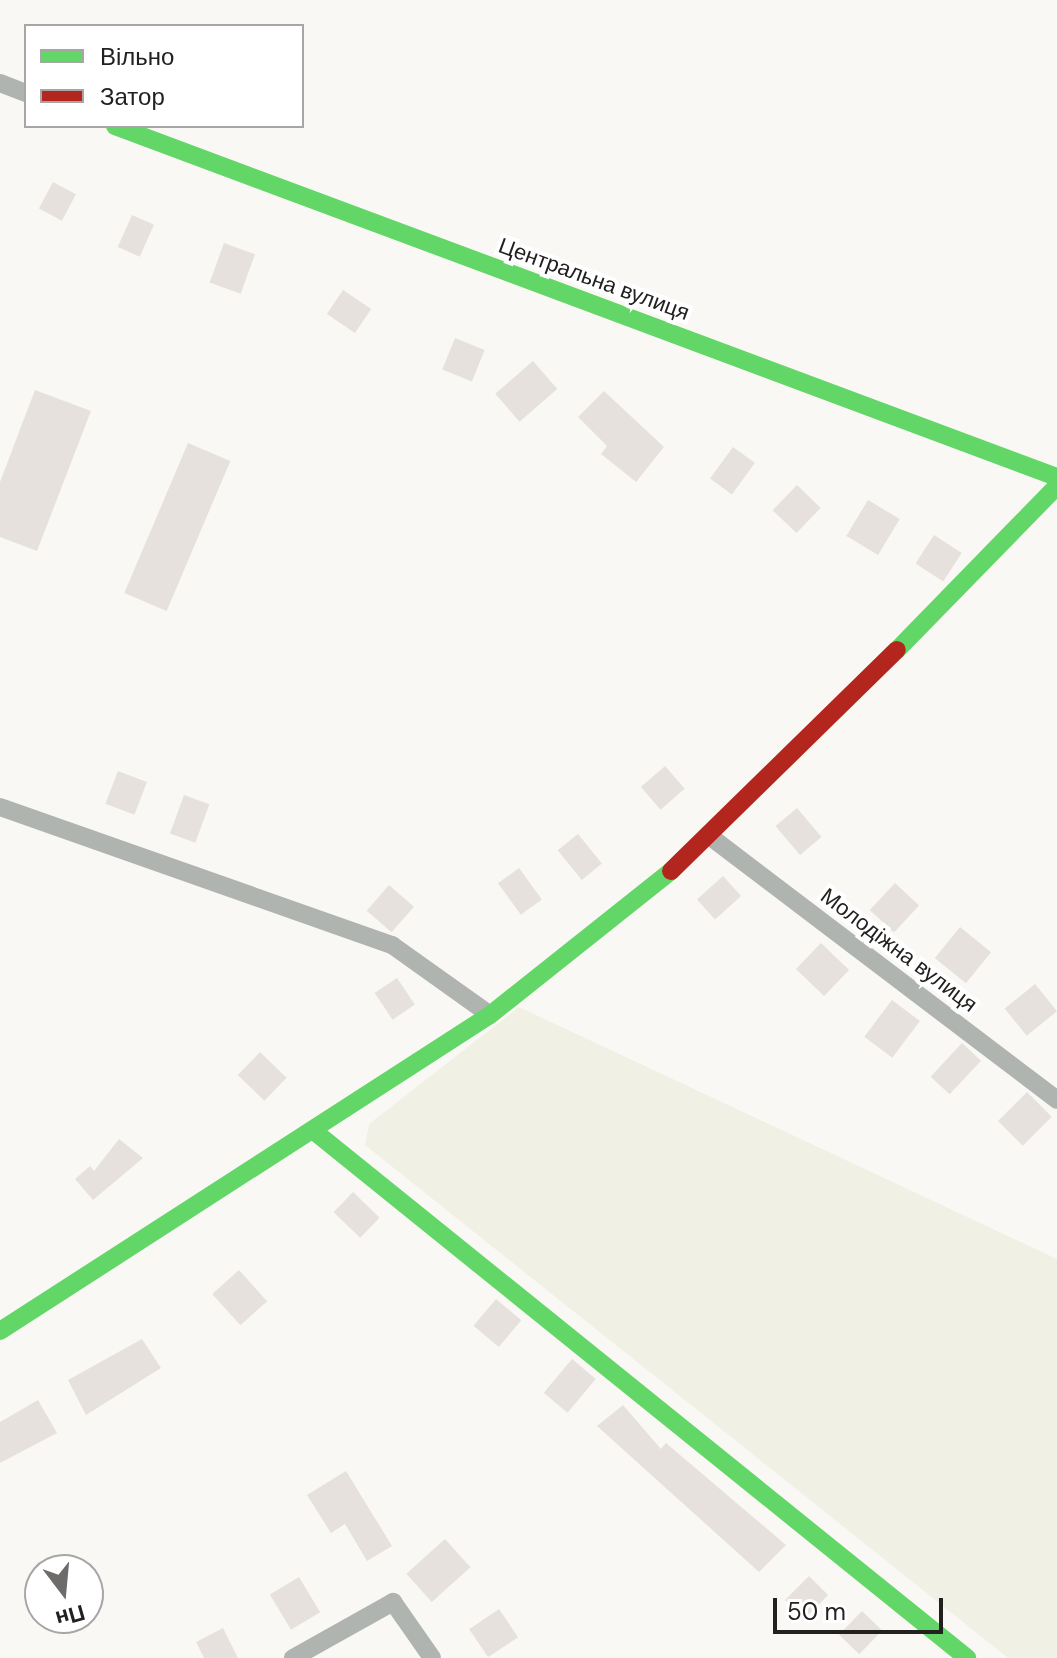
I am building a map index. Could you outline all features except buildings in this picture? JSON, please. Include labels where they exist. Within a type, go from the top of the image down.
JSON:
[{"type":"street","points":[[0,83],[24,92]]},
{"type":"street","name":"Центральна вулиця","points":[[120,128],[1057,477]]},
{"type":"street","points":[[0,1331],[315,1132],[490,1015],[712,838],[1057,486]]},
{"type":"street","points":[[0,807],[392,945],[490,1015]]},
{"type":"street","name":"Молодіжна вулиця","points":[[712,838],[1057,1100]]},
{"type":"street","points":[[315,1132],[967,1658]]},
{"type":"street","points":[[293,1658],[393,1602],[432,1658]]},
{"type":"shaded area","points":[[519,1007],[1057,1259],[1057,1658],[1008,1658],[365,1145],[369,1124]]},
{"type":"traffic: fast","points":[[120,128],[1057,477]]},
{"type":"traffic: fast","points":[[897,650],[1057,486]]},
{"type":"traffic: fast","points":[[0,1331],[490,1015],[671,871]]},
{"type":"traffic: fast","points":[[315,1132],[967,1658]]},
{"type":"traffic: jam","points":[[671,871],[897,650]]}]
